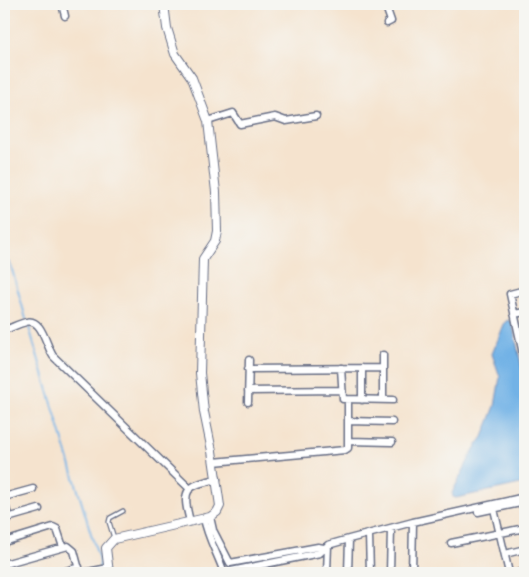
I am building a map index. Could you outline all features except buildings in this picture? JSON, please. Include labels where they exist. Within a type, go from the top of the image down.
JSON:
[{"type":"street","points":[[62,4],[65,16]]},
{"type":"street","points":[[59,573],[107,570],[106,548],[114,539],[207,518],[217,512],[220,506],[217,479],[204,412],[200,372],[203,259],[216,237],[216,192],[208,121],[192,78],[175,54],[167,28],[164,4]]},
{"type":"street","points":[[385,4],[391,21],[387,23]]},
{"type":"street","points":[[208,121],[233,113],[240,124],[275,117],[286,121],[316,116]]},
{"type":"street","points":[[525,290],[510,294],[514,314],[522,335],[525,358]]},
{"type":"street","points":[[514,314],[525,312]]},
{"type":"street","points":[[4,330],[29,321],[36,323],[41,329],[52,356],[190,488]]},
{"type":"street","points":[[383,355],[383,400]]},
{"type":"street","points":[[248,402],[249,360]]},
{"type":"street","points":[[341,368],[342,398],[348,400],[393,400]]},
{"type":"street","points":[[362,368],[362,400]]},
{"type":"street","points":[[248,369],[383,368]]},
{"type":"street","points":[[248,391],[341,390]]},
{"type":"street","points":[[214,462],[345,451],[348,448],[348,400]]},
{"type":"street","points":[[348,421],[392,422]]},
{"type":"street","points":[[348,441],[392,442]]},
{"type":"street","points":[[190,521],[185,504],[190,488],[196,484],[217,479]]},
{"type":"street","points":[[4,497],[33,489]]},
{"type":"street","points":[[207,518],[206,532],[215,547],[223,570],[226,572],[320,553],[326,546],[349,539],[413,522],[525,497]]},
{"type":"street","points":[[4,502],[6,518],[39,509]]},
{"type":"street","points":[[430,519],[458,516],[525,502]]},
{"type":"street","points":[[494,509],[509,573]]},
{"type":"street","points":[[412,573],[413,522]]},
{"type":"street","points":[[4,542],[53,527],[57,529],[63,547]]},
{"type":"street","points":[[390,573],[391,528]]},
{"type":"street","points":[[451,544],[525,528]]},
{"type":"street","points":[[369,534],[370,573]]},
{"type":"street","points":[[348,573],[349,539]]},
{"type":"street","points":[[4,564],[68,546],[72,548],[81,571]]},
{"type":"street","points":[[326,546],[327,573]]},
{"type":"street","points":[[505,554],[525,549]]},
{"type":"lane","points":[[114,539],[109,522],[110,518],[123,511]]},
{"type":"water","points":[[508,320],[512,322],[525,383],[525,483],[456,498],[453,497],[452,493],[474,449],[483,437],[495,406],[500,377],[492,354],[505,322]]},
{"type":"waterway","points":[[4,256],[11,266],[26,319]]},
{"type":"waterway","points":[[28,324],[98,557],[101,573]]}]
